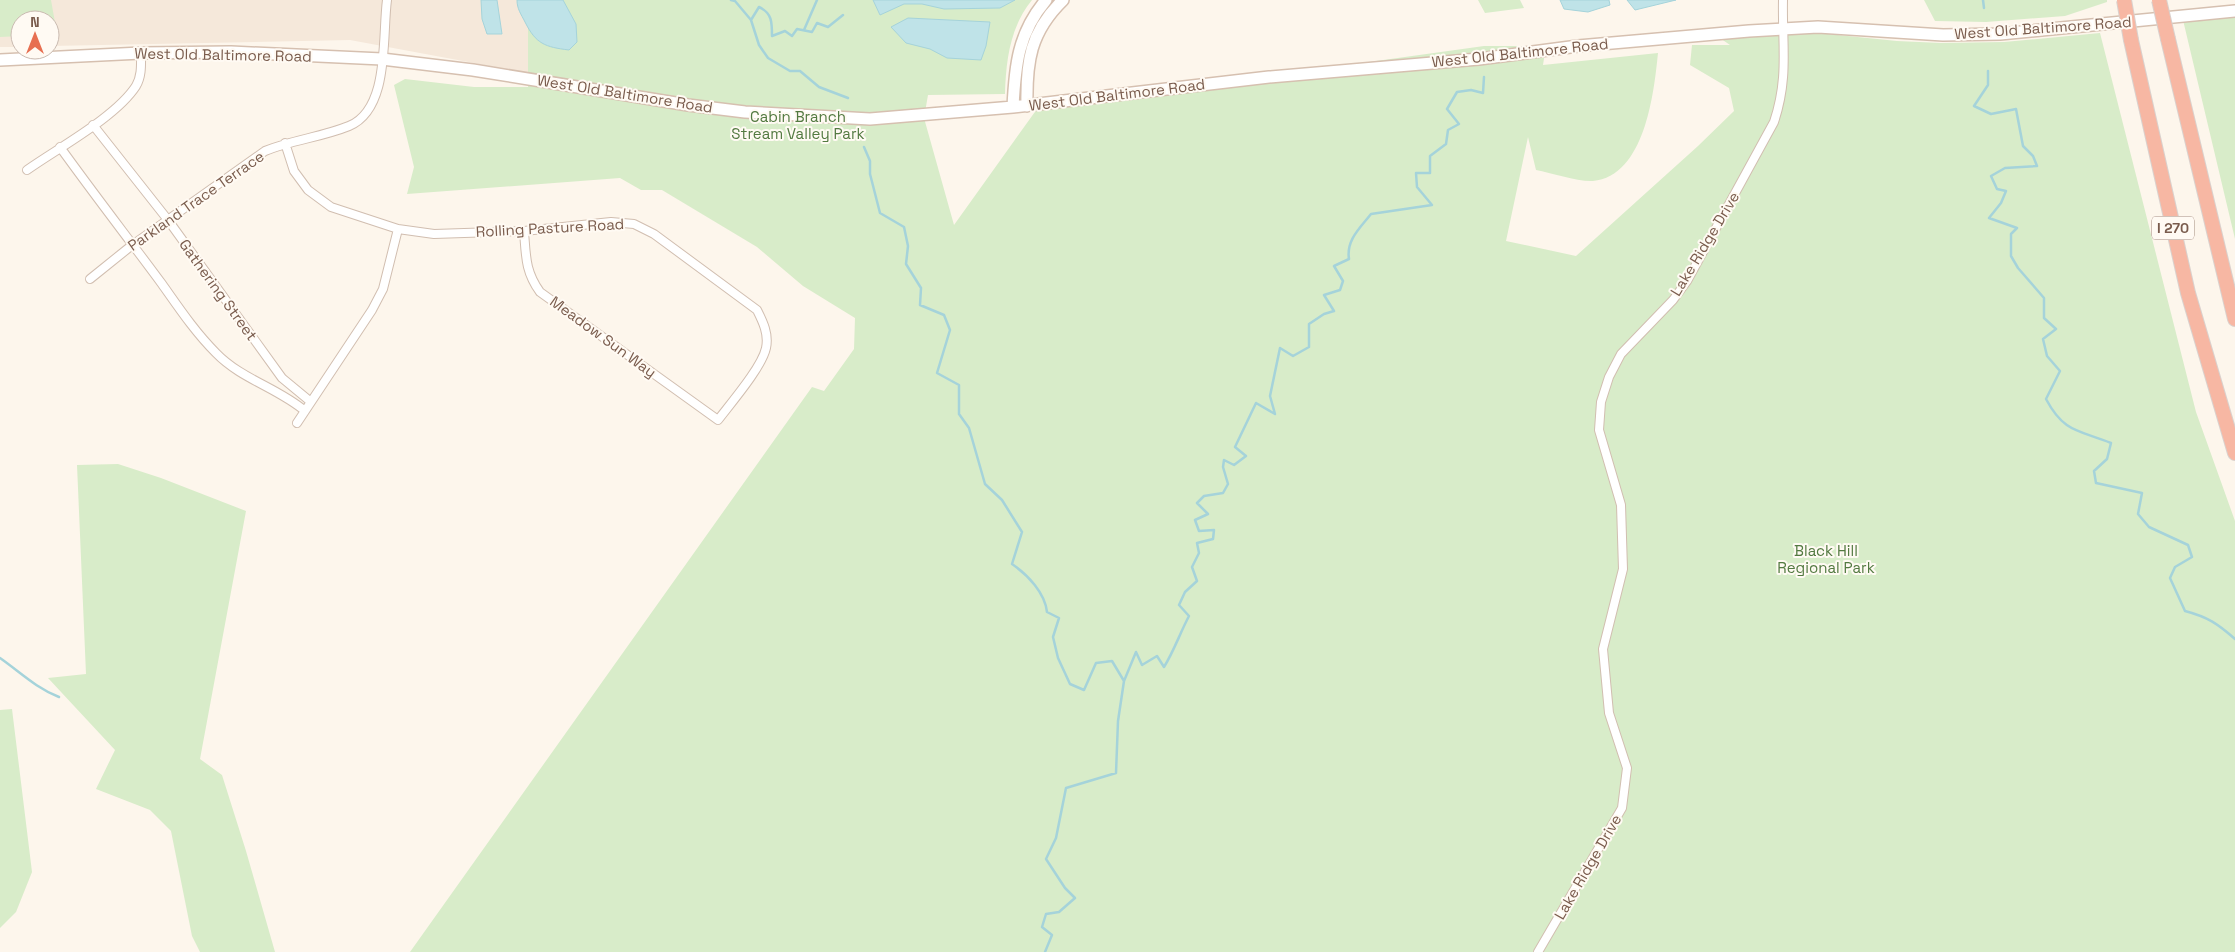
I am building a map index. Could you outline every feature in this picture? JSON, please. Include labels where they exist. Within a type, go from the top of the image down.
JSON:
[{"type":"highway","name":"I 270","points":[[2124,0],[2131,40],[2188,293],[2235,453]]},
{"type":"highway","name":"I 270","points":[[2159,0],[2235,319]]},
{"type":"street","name":"Parkland Trace Terrace","points":[[90,279],[131,246],[265,151],[285,143],[351,125],[368,112],[377,93],[387,0]]},
{"type":"street","points":[[1013,107],[1015,69],[1019,48],[1035,14],[1046,0]]},
{"type":"street","points":[[1027,106],[1026,73],[1032,46],[1044,22],[1063,0]]},
{"type":"street","name":"Lake Ridge Drive","points":[[1538,952],[1622,808],[1627,768],[1609,713],[1603,649],[1624,569],[1621,504],[1614,474],[1599,430],[1601,402],[1609,377],[1621,354],[1673,300],[1687,281],[1767,136],[1781,100],[1785,64],[1783,0]]},
{"type":"street","name":"West Old Baltimore Road","points":[[0,60],[141,53],[231,52],[382,59],[473,70],[688,105],[754,113],[870,119],[1027,106],[1269,77],[1479,59],[1618,42],[1818,27],[1943,35],[2000,34],[2235,11]]},
{"type":"street","points":[[27,170],[93,125],[124,100],[137,85],[142,70],[141,53]]},
{"type":"street","name":"Gathering Street","points":[[93,125],[168,220],[282,378],[311,402]]},
{"type":"street","name":"Rolling Pasture Road","points":[[285,143],[294,171],[308,190],[331,207],[398,229],[434,234],[524,231],[612,222],[634,224],[654,234],[757,310],[764,324],[766,348],[761,360],[718,420]]},
{"type":"street","points":[[60,147],[131,246],[190,323],[217,354],[248,377],[290,399],[305,411]]},
{"type":"street","points":[[297,423],[372,310],[379,296],[398,229]]},
{"type":"street","name":"Meadow Sun Way","points":[[524,231],[527,265],[531,279],[540,292],[718,420]]},
{"type":"shaded area","points":[[0,0],[528,0],[528,73],[350,40],[60,46],[60,10],[10,10],[10,47],[0,47]]},
{"type":"green space","points":[[0,0],[51,0],[53,10],[10,10],[10,36],[0,37]]},
{"type":"green space","name":"Black Hill Regional Park","points":[[528,0],[1032,0],[1014,33],[1008,56],[1005,94],[928,95],[924,118],[954,225],[1037,109],[1076,106],[1224,82],[1484,46],[1546,46],[1543,65],[1658,53],[1653,89],[1644,130],[1625,165],[1611,176],[1587,181],[1536,170],[1528,137],[1506,241],[1576,256],[1734,111],[1729,88],[1690,65],[1692,45],[1730,45],[1717,36],[1808,32],[1897,41],[1941,43],[2004,42],[2100,33],[2196,412],[2235,521],[2235,952],[410,952],[812,387],[824,391],[854,349],[855,318],[803,286],[757,247],[662,190],[641,190],[620,178],[407,194],[414,167],[394,85],[405,79],[474,87],[528,87]]},
{"type":"green space","points":[[1478,0],[1520,0],[1524,8],[1485,13]]},
{"type":"green space","points":[[1924,0],[2107,0],[2107,2],[2065,16],[1986,22],[1935,21]]},
{"type":"green space","points":[[2235,16],[2235,239],[2183,20]]},
{"type":"green space","points":[[118,464],[161,478],[246,511],[200,759],[222,775],[275,952],[200,952],[192,936],[171,831],[150,810],[96,789],[115,750],[48,678],[86,674],[77,465]]},
{"type":"green space","points":[[12,709],[32,872],[16,912],[0,928],[0,710]]},
{"type":"water","points":[[481,0],[497,0],[502,34],[487,34],[482,19]]},
{"type":"water","points":[[517,0],[563,0],[576,24],[577,42],[569,50],[547,46],[537,40],[520,11]]},
{"type":"water","points":[[873,0],[1015,0],[1000,8],[944,9],[922,4],[904,4],[880,15]]},
{"type":"water","points":[[1560,0],[1609,0],[1610,5],[1588,12],[1564,9]]},
{"type":"water","points":[[1627,0],[1676,0],[1635,10]]},
{"type":"water","points":[[908,18],[990,22],[986,46],[981,60],[947,58],[930,49],[906,43],[891,27]]},
{"type":"waterway","points":[[731,0],[735,1],[751,20],[759,45],[768,58],[790,71],[800,71],[819,87],[848,98]]},
{"type":"waterway","points":[[804,30],[817,0]]},
{"type":"waterway","points":[[1983,0],[1984,8]]},
{"type":"waterway","points":[[751,20],[759,7],[769,15],[772,36],[785,31],[792,36],[797,29],[812,32],[817,23],[828,27],[843,15]]},
{"type":"waterway","points":[[1988,71],[1988,85],[1974,106],[1991,114],[2016,109],[2023,146],[2033,156],[2037,166],[2005,168],[1991,176],[1997,189],[2006,191],[2001,203],[1989,218],[2017,228],[2011,234],[2011,256],[2018,268],[2044,298],[2044,318],[2056,329],[2043,339],[2047,356],[2060,371],[2046,399],[2059,418],[2073,429],[2111,443],[2107,459],[2094,471],[2096,483],[2142,493],[2138,514],[2149,527],[2188,545],[2192,557],[2175,567],[2170,578],[2185,611],[2212,622],[2235,639]]},
{"type":"waterway","points":[[1045,952],[1052,935],[1042,927],[1046,914],[1059,912],[1075,898],[1065,888],[1046,859],[1056,838],[1066,788],[1116,773],[1118,721],[1124,681],[1136,652],[1142,665],[1157,656],[1164,667],[1189,616],[1179,605],[1185,592],[1197,581],[1192,567],[1199,553],[1197,543],[1213,539],[1214,530],[1199,531],[1195,520],[1208,514],[1197,503],[1204,496],[1223,493],[1228,484],[1223,467],[1224,460],[1234,465],[1246,456],[1235,447],[1256,403],[1275,414],[1270,396],[1280,348],[1293,356],[1309,347],[1309,324],[1324,314],[1334,311],[1324,295],[1340,290],[1343,281],[1334,266],[1349,259],[1350,246],[1358,229],[1371,214],[1432,205],[1417,187],[1416,173],[1430,173],[1430,156],[1446,144],[1448,130],[1459,124],[1447,109],[1457,92],[1471,90],[1483,93],[1484,77]]},
{"type":"waterway","points":[[864,147],[870,161],[870,174],[880,213],[904,227],[908,246],[906,264],[921,288],[920,305],[944,315],[950,330],[937,373],[959,385],[959,414],[969,428],[985,484],[1002,500],[1022,532],[1012,564],[1035,585],[1043,598],[1047,612],[1059,618],[1053,637],[1058,658],[1070,684],[1084,690],[1096,663],[1112,661],[1124,681]]},
{"type":"waterway","points":[[0,658],[35,684],[59,697]]},
{"type":"park label","name":"Cabin Branch Stream Valley Park","points":[[798,126]]}]
